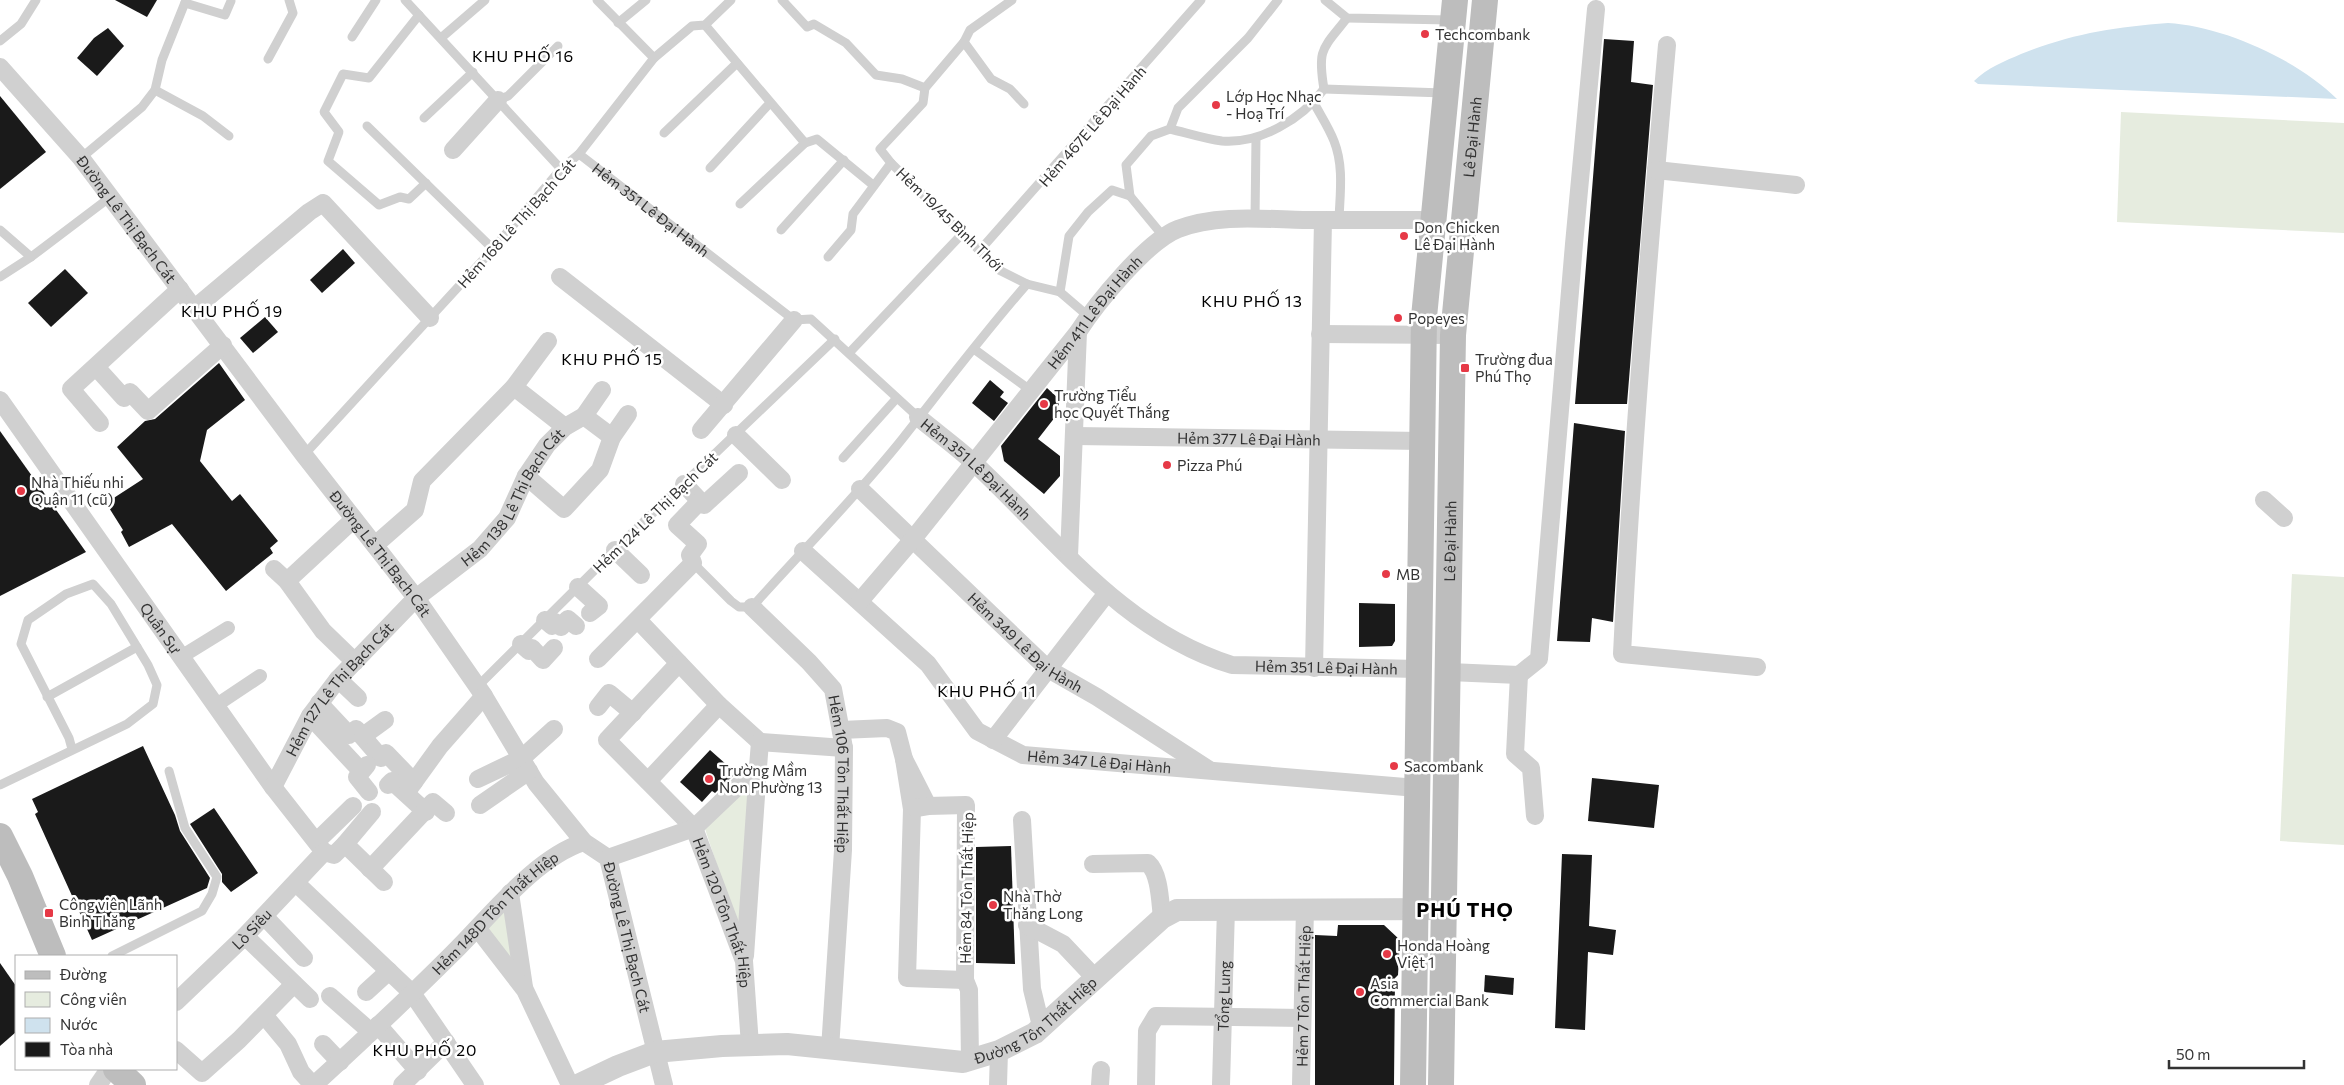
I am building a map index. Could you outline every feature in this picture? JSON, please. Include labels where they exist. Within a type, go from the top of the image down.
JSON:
[{"type":"main road","name":"Lê Đại Hành","points":[[1441,1085],[1449,672],[1452,335],[1485,0]]},
{"type":"main road","name":"Lê Đại Hành","points":[[1414,1085],[1418,669],[1424,335],[1432,220],[1454,10]]},
{"type":"main road","points":[[1418,669],[1449,672]]},
{"type":"main road","points":[[0,836],[20,876],[53,955]]},
{"type":"main road","points":[[117,1070],[133,1085]]},
{"type":"street","points":[[1449,672],[1519,675],[1539,659],[1596,9]]},
{"type":"street","points":[[1667,45],[1629,516],[1622,654],[1757,667]]},
{"type":"street","name":"Đường Lê Thị Bạch Cát","points":[[0,67],[81,158],[109,198],[223,345],[304,455],[416,598],[481,691],[536,783],[584,842],[608,858],[664,1085]]},
{"type":"street","points":[[453,150],[498,100]]},
{"type":"street","points":[[1656,170],[1796,186]]},
{"type":"street","points":[[194,308],[309,212],[323,203],[430,318]]},
{"type":"street","name":"Hẻm 411 Lê Đại Hành","points":[[860,601],[974,463],[1030,390],[1078,332],[1088,316],[1138,260],[1163,236],[1177,229],[1197,223],[1255,219],[1432,220]]},
{"type":"street","points":[[1314,668],[1320,334],[1331,220]]},
{"type":"street","points":[[560,277],[724,405]]},
{"type":"street","points":[[100,423],[72,389],[180,289]]},
{"type":"street","points":[[701,430],[794,320]]},
{"type":"street","points":[[1068,556],[1075,436],[1078,332]]},
{"type":"street","points":[[1320,334],[1452,335]]},
{"type":"street","points":[[374,545],[415,510],[422,481],[514,387],[548,341]]},
{"type":"street","points":[[96,367],[124,398],[130,392],[148,412],[223,345]]},
{"type":"street","points":[[514,387],[565,427]]},
{"type":"street","name":"Hẻm 138 Lê Thị Bạch Cát","points":[[416,598],[480,549],[507,518],[526,476],[547,445],[565,427],[584,416],[602,390]]},
{"type":"street","name":"Quân Sự","points":[[0,400],[273,787],[321,847]]},
{"type":"street","points":[[526,476],[564,509],[600,470],[612,437],[628,414]]},
{"type":"street","points":[[584,416],[612,437]]},
{"type":"street","name":"Hẻm 351 Lê Đại Hành","points":[[918,417],[974,463],[1107,593],[1156,630],[1205,656],[1232,665],[1418,669]]},
{"type":"street","points":[[736,435],[782,480]]},
{"type":"street","name":"Hẻm 377 Lê Đại Hành","points":[[1075,436],[1422,441]]},
{"type":"street","points":[[684,484],[704,505],[739,472]]},
{"type":"street","name":"Hẻm 349 Lê Đại Hành","points":[[860,489],[1048,669],[1097,697],[1210,771]]},
{"type":"street","points":[[2264,500],[2284,518]]},
{"type":"street","points":[[598,659],[693,562],[690,555],[698,544],[677,525],[700,501]]},
{"type":"street","points":[[354,518],[280,575],[322,631],[355,662]]},
{"type":"street","points":[[615,550],[641,575]]},
{"type":"street","name":"Hẻm 347 Lê Đại Hành","points":[[802,551],[860,601],[928,664],[978,731],[1023,755],[1418,788]]},
{"type":"street","points":[[578,587],[599,606],[590,613]]},
{"type":"street","points":[[993,740],[1107,593]]},
{"type":"street","name":"Hẻm 127 Lê Thị Bạch Cát","points":[[273,787],[315,709],[338,678],[416,598]]},
{"type":"street","name":"Hẻm 106 Tôn Thất Hiệp","points":[[752,608],[809,662],[833,689],[841,730],[844,748],[843,850],[830,1049]]},
{"type":"street","points":[[545,620],[552,626],[555,622],[561,627],[568,620],[576,626]]},
{"type":"street","points":[[638,620],[719,705],[760,742],[844,748]]},
{"type":"street","points":[[181,657],[228,628]]},
{"type":"street","points":[[521,644],[529,651],[532,648],[543,660],[554,648]]},
{"type":"street","points":[[608,858],[694,828],[607,740],[679,663]]},
{"type":"street","points":[[1519,675],[1515,754],[1531,768],[1536,816]]},
{"type":"street","points":[[215,706],[260,676]]},
{"type":"street","points":[[338,678],[358,698]]},
{"type":"street","points":[[410,788],[481,691]]},
{"type":"street","points":[[598,707],[608,693],[632,713]]},
{"type":"street","points":[[648,781],[719,705]]},
{"type":"street","points":[[315,709],[350,735],[356,729],[381,758],[386,753],[426,812]]},
{"type":"street","points":[[315,709],[361,771]]},
{"type":"street","points":[[363,736],[385,720]]},
{"type":"street","name":"Hẻm 84 Tôn Thất Hiệp","points":[[841,730],[887,728],[897,732],[920,808],[907,978],[965,980]]},
{"type":"street","points":[[480,805],[526,765],[554,729]]},
{"type":"street","points":[[744,962],[760,742]]},
{"type":"street","points":[[369,792],[357,777],[377,754]]},
{"type":"street","points":[[478,779],[526,765]]},
{"type":"street","name":"Hẻm 120 Tôn Thất Hiệp","points":[[750,1045],[744,962],[694,828],[758,767]]},
{"type":"street","points":[[388,785],[392,780],[410,788]]},
{"type":"street","points":[[370,869],[426,812],[433,802],[446,814]]},
{"type":"street","name":"Hẻm 84 Tôn Thất Hiệp","points":[[920,808],[966,804],[965,980],[969,990],[970,1060]]},
{"type":"street","name":"Lò Siêu","points":[[178,1000],[245,936],[296,882],[353,806]]},
{"type":"street","points":[[321,847],[334,854],[372,812]]},
{"type":"street","points":[[1022,820],[1032,989],[1042,1026]]},
{"type":"street","name":"Hẻm 148D Tôn Thất Hiệp","points":[[314,1085],[478,929],[510,893],[566,848],[584,842]]},
{"type":"street","points":[[345,844],[384,882]]},
{"type":"street","points":[[1093,864],[1148,863],[1153,868],[1162,918]]},
{"type":"street","points":[[296,882],[412,993],[475,1085]]},
{"type":"street","points":[[510,893],[525,990]]},
{"type":"street","name":"Đường Tôn Thất Hiệp","points":[[578,1085],[618,1066],[656,1052],[750,1045],[787,1044],[918,1059],[963,1062],[999,1051],[1035,1033],[1162,918],[1185,908],[1443,909]]},
{"type":"street","name":"Tổng Lung","points":[[1221,1085],[1226,908]]},
{"type":"street","name":"Hẻm 7 Tôn Thất Hiệp","points":[[1300,1085],[1305,908]]},
{"type":"street","points":[[264,916],[304,958]]},
{"type":"street","points":[[1027,925],[1063,944],[1096,979]]},
{"type":"street","points":[[478,929],[525,990],[570,1085]]},
{"type":"street","points":[[245,936],[310,1000]]},
{"type":"street","points":[[366,992],[383,965]]},
{"type":"street","points":[[178,1052],[202,1073],[294,984]]},
{"type":"street","points":[[330,996],[375,1029],[418,1071]]},
{"type":"street","points":[[264,1015],[288,1044],[301,1072],[314,1085]]},
{"type":"street","points":[[1146,1085],[1147,1031],[1156,1016],[1302,1018]]},
{"type":"street","points":[[402,1085],[446,1042]]},
{"type":"street","points":[[323,1044],[340,1062]]},
{"type":"street","points":[[998,1085],[999,1051]]},
{"type":"street","points":[[98,1085],[108,1070]]},
{"type":"lane","points":[[0,41],[21,24],[36,0]]},
{"type":"lane","points":[[268,59],[292,14],[289,0]]},
{"type":"lane","points":[[352,37],[376,0]]},
{"type":"lane","points":[[405,0],[560,169]]},
{"type":"lane","points":[[441,38],[485,0]]},
{"type":"lane","points":[[597,0],[654,58]]},
{"type":"lane","points":[[618,23],[646,0]]},
{"type":"lane","name":"Hẻm 168 Lê Thị Bạch Cát","points":[[304,455],[493,249],[560,169],[579,154],[654,58],[692,26],[705,25],[731,0]]},
{"type":"lane","points":[[782,0],[807,27],[814,24],[846,43],[876,75],[902,79],[925,88]]},
{"type":"lane","points":[[828,257],[851,230],[853,214],[891,163],[880,149],[923,103],[925,88],[964,42],[970,30],[1012,0]]},
{"type":"lane","name":"Hẻm 467E Lê Đại Hành","points":[[981,250],[1201,0]]},
{"type":"lane","points":[[1170,129],[1178,108],[1248,38],[1278,0]]},
{"type":"lane","points":[[1325,0],[1347,18],[1454,10]]},
{"type":"lane","points":[[81,158],[142,107],[155,90],[162,60],[185,2],[225,14],[231,1]]},
{"type":"lane","points":[[419,15],[369,78],[343,74],[324,112],[339,132],[328,161],[379,205],[400,197],[409,198],[426,183]]},
{"type":"lane","points":[[1130,196],[1126,165],[1150,136],[1170,129],[1223,141],[1256,138],[1298,115],[1314,103],[1324,89],[1320,62],[1324,48],[1347,18]]},
{"type":"lane","points":[[705,25],[804,143]]},
{"type":"lane","points":[[964,42],[991,79],[1010,89],[1024,104]]},
{"type":"lane","points":[[498,100],[508,96],[558,46]]},
{"type":"lane","points":[[664,133],[737,63]]},
{"type":"lane","points":[[424,118],[473,72]]},
{"type":"lane","points":[[1324,89],[1446,93]]},
{"type":"lane","points":[[155,90],[203,116],[229,136]]},
{"type":"lane","points":[[710,168],[770,103]]},
{"type":"lane","points":[[1314,103],[1334,141],[1337,153],[1340,176],[1331,220]]},
{"type":"lane","points":[[367,126],[493,249]]},
{"type":"lane","points":[[1255,219],[1256,138]]},
{"type":"lane","points":[[740,204],[804,143],[817,139],[873,185]]},
{"type":"lane","name":"Hẻm 351 Lê Đại Hành","points":[[579,154],[794,320],[811,319],[836,339],[918,417]]},
{"type":"lane","points":[[781,230],[844,160]]},
{"type":"lane","name":"Hẻm 19/45 Bình Thới","points":[[891,163],[981,250],[999,270],[1027,284],[1060,292],[1088,316]]},
{"type":"lane","points":[[1060,292],[1069,236],[1088,212],[1112,190],[1130,196],[1163,236]]},
{"type":"lane","points":[[0,277],[31,257],[109,198]]},
{"type":"lane","points":[[0,230],[31,257]]},
{"type":"lane","points":[[850,352],[963,234]]},
{"type":"lane","points":[[693,562],[731,601],[739,607],[752,608],[860,489],[988,328],[1027,284]]},
{"type":"lane","name":"Hẻm 124 Lê Thị Bạch Cát","points":[[481,691],[521,644],[615,550],[836,339]]},
{"type":"lane","points":[[974,348],[1030,390]]},
{"type":"lane","points":[[843,458],[896,398]]},
{"type":"lane","points":[[0,785],[34,771],[72,749],[127,724],[153,704],[157,686],[112,604],[93,584],[66,594],[28,620],[21,644],[46,697],[69,738],[72,749]]},
{"type":"lane","points":[[46,697],[137,647]]},
{"type":"lane","points":[[114,955],[202,911],[212,894],[216,877],[186,828],[169,772]]},
{"type":"green space","points":[[2121,112],[2344,123],[2344,233],[2117,222]]},
{"type":"green space","points":[[2292,574],[2344,577],[2344,845],[2280,841]]},
{"type":"green space","points":[[752,781],[741,937],[704,826]]},
{"type":"green space","points":[[505,899],[518,972],[481,921]]},
{"type":"water","points":[[2168,23],[2212,31],[2258,48],[2302,71],[2337,99],[1978,84],[1974,81],[2003,62],[2057,41],[2111,29]]},
{"type":"building","points":[[115,0],[157,0],[147,17]]},
{"type":"building","points":[[108,28],[124,46],[97,76],[77,58],[94,38]]},
{"type":"building","points":[[1604,39],[1634,41],[1631,82],[1653,85],[1627,404],[1575,404]]},
{"type":"building","points":[[0,96],[46,152],[0,189]]},
{"type":"building","points":[[343,249],[355,263],[322,293],[310,280]]},
{"type":"building","points":[[65,269],[88,293],[51,327],[28,303]]},
{"type":"building","points":[[265,317],[278,332],[253,353],[240,338]]},
{"type":"building","points":[[219,363],[245,400],[207,430],[200,461],[232,501],[240,494],[278,541],[270,548],[273,553],[226,591],[172,524],[129,547],[121,532],[123,530],[106,503],[143,479],[117,447],[145,421],[155,419]]},
{"type":"building","points":[[990,380],[1004,392],[1000,397],[1008,403],[994,421],[972,403]]},
{"type":"building","points":[[1047,388],[1059,399],[1059,412],[1038,439],[1060,456],[1060,476],[1044,494],[1004,461],[1001,446]]},
{"type":"building","points":[[1574,423],[1625,431],[1613,622],[1592,618],[1590,642],[1557,641]]},
{"type":"building","name":"Nhà Thiếu nhi Quận 11 (cũ)","points":[[0,431],[86,552],[0,596]]},
{"type":"building","points":[[1359,603],[1395,604],[1395,641],[1392,646],[1359,647]]},
{"type":"building","points":[[143,746],[175,815],[180,831],[210,878],[207,888],[92,940],[35,814],[38,812],[32,799]]},
{"type":"building","name":"Trường Mầm Non Phường 13","points":[[710,750],[736,773],[715,793],[712,791],[702,802],[680,782]]},
{"type":"building","points":[[1592,778],[1659,785],[1654,828],[1588,821]]},
{"type":"building","points":[[214,808],[258,873],[231,892],[222,882],[222,874],[190,824]]},
{"type":"building","name":"Nhà Thờ Thăng Long","points":[[1011,846],[1015,964],[976,963],[976,847]]},
{"type":"building","points":[[1562,854],[1592,855],[1589,926],[1616,930],[1613,955],[1588,952],[1585,1030],[1555,1028]]},
{"type":"building","points":[[1338,925],[1384,925],[1400,940],[1398,975],[1395,978],[1394,1085],[1315,1085],[1315,935],[1337,936]]},
{"type":"building","points":[[0,963],[15,985],[15,1033],[0,1046]]},
{"type":"building","points":[[1485,975],[1514,978],[1513,995],[1484,992]]},
{"type":"place","name":"Techcombank","points":[[1425,34]]},
{"type":"place","name":"Lớp Học Nhạc - Hoạ Trí","points":[[1216,105]]},
{"type":"place","name":"Don Chicken Lê Đại Hành","points":[[1404,236]]},
{"type":"place","name":"Popeyes","points":[[1398,318]]},
{"type":"place","name":"Trường đua Phú Thọ","points":[[1465,368]]},
{"type":"place","name":"Trường Tiểu học Quyết Thắng","points":[[1044,404]]},
{"type":"place","name":"Pizza Phú","points":[[1167,465]]},
{"type":"place","name":"Nhà Thiếu nhi Quận 11 (cũ)","points":[[21,491]]},
{"type":"place","name":"MB","points":[[1386,574]]},
{"type":"place","name":"Sacombank","points":[[1394,766]]},
{"type":"place","name":"Trường Mầm Non Phường 13","points":[[709,779]]},
{"type":"place","name":"Nhà Thờ Thăng Long","points":[[993,905]]},
{"type":"place","name":"Công viên Lãnh Binh Thăng","points":[[49,913]]},
{"type":"place","name":"Honda Hoàng Việt 1","points":[[1387,954]]},
{"type":"place","name":"Asia Commercial Bank","points":[[1360,992]]},
{"type":"district","name":"KHU PHỐ 16","points":[[523,55]]},
{"type":"district","name":"KHU PHỐ 13","points":[[1252,300]]},
{"type":"district","name":"KHU PHỐ 19","points":[[232,310]]},
{"type":"district","name":"KHU PHỐ 15","points":[[612,358]]},
{"type":"district","name":"KHU PHỐ 11","points":[[987,690]]},
{"type":"district","name":"PHÚ THỌ","points":[[1465,909]]},
{"type":"district","name":"KHU PHỐ 20","points":[[425,1049]]}]
